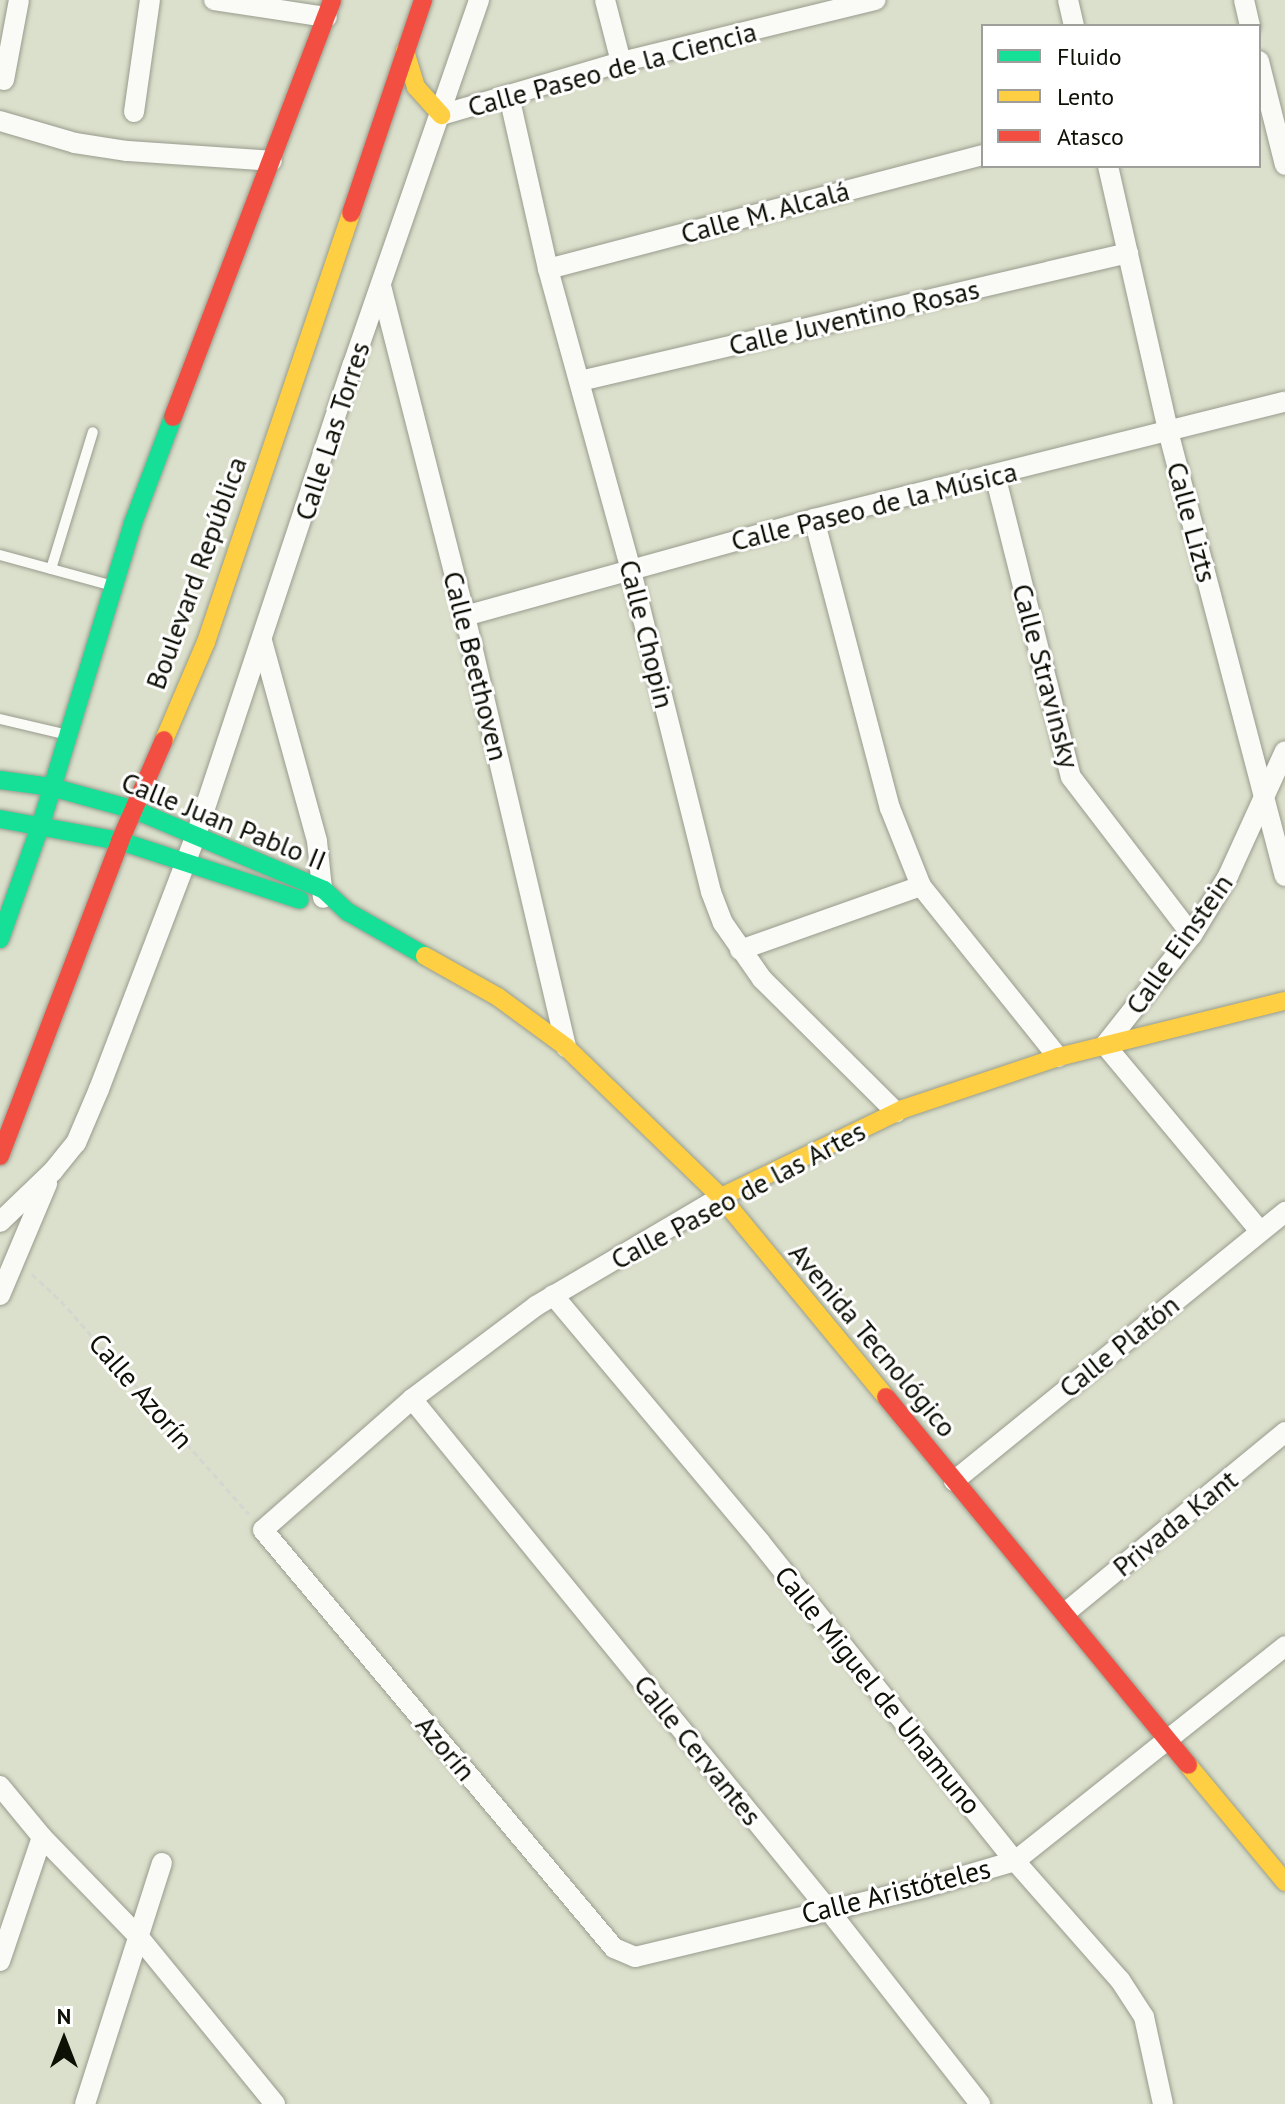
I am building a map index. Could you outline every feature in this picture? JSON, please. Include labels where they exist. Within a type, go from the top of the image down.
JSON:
[{"type":"main road","name":"Boulevard República","points":[[0,1156],[120,841],[206,642],[423,0]]},
{"type":"main road","points":[[0,939],[16,878],[41,824],[133,523],[330,8]]},
{"type":"main road","points":[[405,51],[416,87],[441,115]]},
{"type":"main road","points":[[378,133],[409,115],[441,115]]},
{"type":"main road","name":"Calle Juan Pablo II","points":[[0,780],[51,787],[135,810],[196,835],[348,912]]},
{"type":"main road","name":"Calle Juan Pablo II","points":[[0,819],[41,824],[120,841],[323,899]]},
{"type":"main road","name":"Avenida Tecnológico","points":[[348,912],[498,997],[566,1047],[721,1197],[1166,1738],[1282,1872]]},
{"type":"main road","name":"Calle Paseo de las Artes","points":[[721,1197],[896,1112],[1058,1057],[1285,1001]]},
{"type":"street","points":[[4,80],[19,0]]},
{"type":"street","points":[[134,112],[150,0]]},
{"type":"street","points":[[214,0],[330,8]]},
{"type":"street","name":"Calle Las Torres","points":[[53,1171],[76,1143],[94,1103],[187,862],[479,0]]},
{"type":"street","points":[[605,0],[621,62]]},
{"type":"street","points":[[793,0],[799,20]]},
{"type":"street","name":"Calle Paseo de la Ciencia","points":[[441,115],[621,62],[876,0]]},
{"type":"street","points":[[1068,0],[1074,24]]},
{"type":"street","points":[[1244,0],[1250,24]]},
{"type":"street","points":[[1261,69],[1285,165]]},
{"type":"street","name":"Calle Chopin","points":[[509,96],[548,269],[631,571],[711,892],[723,923],[762,979],[896,1112]]},
{"type":"street","points":[[0,121],[75,143],[127,151],[272,161]]},
{"type":"street","name":"Calle M. Alcalá","points":[[548,269],[981,156]]},
{"type":"street","name":"Calle Lizts","points":[[1108,168],[1168,431],[1285,876]]},
{"type":"street","name":"Calle Juventino Rosas","points":[[580,381],[1128,253]]},
{"type":"street","name":"Calle Beethoven","points":[[381,286],[465,616],[566,1047]]},
{"type":"street","name":"Calle Paseo de la Música","points":[[465,616],[814,519],[1285,402]]},
{"type":"street","name":"Calle Stravinsky","points":[[995,475],[1071,777],[1192,935]]},
{"type":"street","points":[[814,519],[890,808],[921,886],[968,949],[1058,1057]]},
{"type":"street","points":[[262,641],[317,841],[323,899]]},
{"type":"street","name":"Calle Einstein","points":[[1105,1045],[1192,935],[1228,876],[1285,751]]},
{"type":"street","points":[[740,950],[921,886]]},
{"type":"street","points":[[1105,1045],[1260,1231]]},
{"type":"street","points":[[0,1222],[53,1171]]},
{"type":"street","points":[[0,1295],[53,1171]]},
{"type":"street","name":"Calle Paseo de las Artes","points":[[263,1530],[412,1399],[553,1295],[721,1197]]},
{"type":"street","name":"Calle Platón","points":[[954,1481],[1285,1212]]},
{"type":"street","name":"Calle Miguel de Unamuno","points":[[553,1295],[760,1542],[1015,1861],[1134,1998],[1144,2017],[1163,2104]]},
{"type":"street","name":"Calle Cervantes","points":[[412,1399],[827,1908],[980,2104]]},
{"type":"street","name":"Privada Kant","points":[[1065,1613],[1285,1432]]},
{"type":"street","name":"Azorín","points":[[263,1530],[604,1939],[623,1954],[635,1957]]},
{"type":"street","name":"Calle Aristóteles","points":[[635,1957],[827,1908],[926,1887],[1015,1861],[1285,1646]]},
{"type":"street","points":[[0,1786],[42,1837],[138,1936],[275,2104]]},
{"type":"street","points":[[0,1961],[42,1837]]},
{"type":"street","points":[[85,2104],[162,1863]]},
{"type":"lane","points":[[51,569],[93,432]]},
{"type":"lane","points":[[0,555],[113,586]]},
{"type":"lane","points":[[0,719],[68,734]]},
{"type":"path","name":"Calle Azorín","points":[[14,1258],[61,1301],[263,1530]]},
{"type":"traffic: fast","points":[[0,939],[41,824],[133,523],[173,417]]},
{"type":"traffic: fast","points":[[0,780],[51,787],[135,810],[324,890],[348,912],[425,956]]},
{"type":"traffic: fast","points":[[0,819],[120,841],[300,900]]},
{"type":"traffic: slow","points":[[405,51],[416,87],[441,115]]},
{"type":"traffic: slow","points":[[164,740],[206,642],[351,213]]},
{"type":"traffic: slow","points":[[425,956],[498,997],[566,1047],[721,1197],[886,1397]]},
{"type":"traffic: slow","points":[[721,1197],[903,1109],[1058,1057],[1285,1001]]},
{"type":"traffic: slow","points":[[1188,1765],[1285,1882]]},
{"type":"traffic: jam","points":[[173,417],[332,0]]},
{"type":"traffic: jam","points":[[351,213],[423,0]]},
{"type":"traffic: jam","points":[[0,1156],[120,841],[164,740]]},
{"type":"traffic: jam","points":[[886,1397],[1188,1765]]}]
